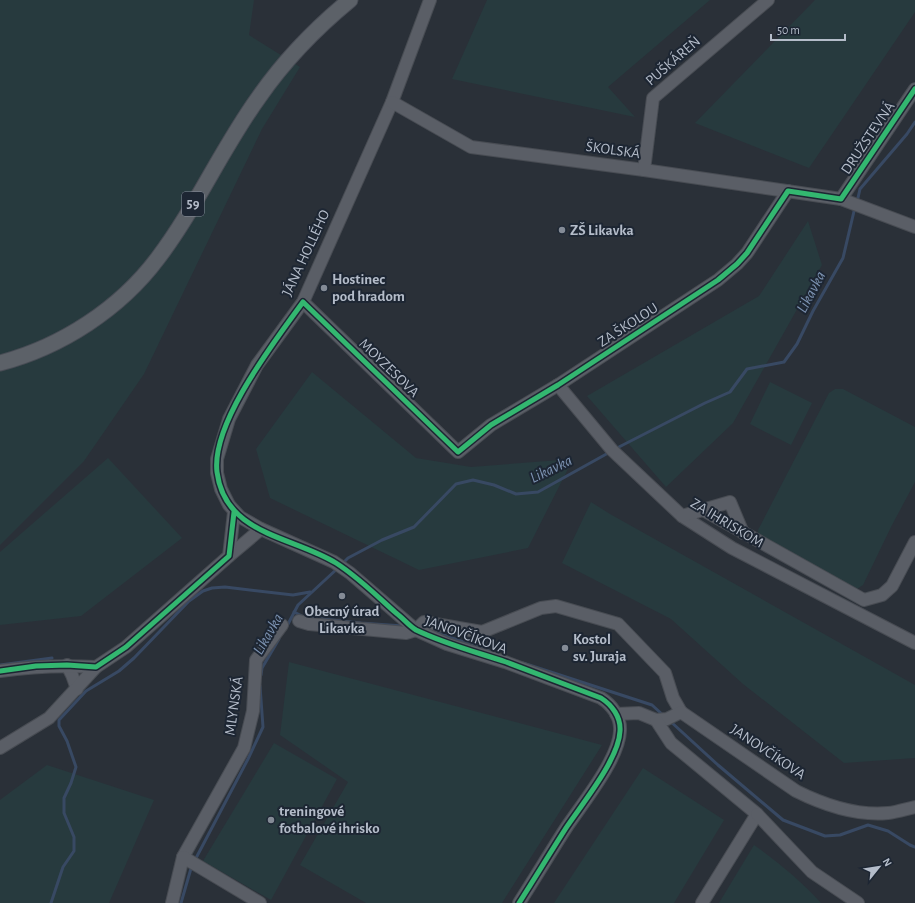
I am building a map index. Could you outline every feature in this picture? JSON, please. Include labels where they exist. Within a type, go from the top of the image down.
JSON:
[{"type":"main road","name":"59","points":[[0,363],[37,351],[79,329],[111,306],[141,279],[158,259],[181,225],[235,132],[270,81],[310,36],[350,0]]},
{"type":"street","name":"JÁNA HOLLÉHO","points":[[234,512],[224,497],[217,473],[216,459],[222,436],[229,419],[257,366],[303,302],[392,102],[430,0]]},
{"type":"street","name":"PUŠKÁREŇ","points":[[644,170],[653,98],[768,0]]},
{"type":"street","name":"DRUŽSTEVNÁ","points":[[841,199],[915,90]]},
{"type":"street","name":"ŠKOLSKÁ","points":[[392,102],[471,147],[644,170],[841,199],[915,227]]},
{"type":"street","name":"ZA ŠKOLOU","points":[[458,452],[491,425],[558,385],[722,276],[737,264],[788,192]]},
{"type":"street","name":"MOYZESOVA","points":[[303,302],[458,452]]},
{"type":"street","name":"ZA IHRISKOM","points":[[558,385],[612,450],[682,516],[732,548],[915,643]]},
{"type":"street","points":[[682,516],[730,502],[743,533]]},
{"type":"street","points":[[703,510],[864,600],[882,595],[892,586],[915,542]]},
{"type":"street","name":"JANOVČÍKOVA","points":[[234,512],[247,523],[334,562],[348,571],[416,630],[447,644],[505,662],[601,698],[608,702],[616,714]]},
{"type":"street","points":[[229,556],[234,512]]},
{"type":"street","points":[[0,748],[49,718],[96,667],[126,647],[261,529]]},
{"type":"street","points":[[299,621],[309,624],[406,634],[416,630],[424,622],[482,632],[541,608],[556,606],[618,624],[664,673],[673,698],[681,712],[667,719],[656,720],[638,713],[616,714],[620,730],[618,740],[609,763],[519,903]]},
{"type":"street","name":"MLYNSKÁ","points":[[172,903],[190,861],[244,748],[253,711],[256,660],[282,625]]},
{"type":"street","points":[[0,671],[36,666],[67,665],[96,667]]},
{"type":"street","points":[[67,665],[76,689]]},
{"type":"street","name":"JANOVČÍKOVA","points":[[681,712],[796,791],[816,801],[855,812],[887,813],[915,807]]},
{"type":"street","points":[[656,720],[671,743],[757,814],[812,872],[858,903]]},
{"type":"street","points":[[702,903],[757,814]]},
{"type":"street","points":[[190,861],[260,903]]},
{"type":"green space","points":[[0,0],[254,0],[249,35],[300,67],[262,129],[144,374],[84,461],[0,545]]},
{"type":"green space","points":[[487,0],[710,0],[608,87],[635,117],[452,79]]},
{"type":"green space","points":[[815,0],[915,0],[915,12],[809,168],[695,123]]},
{"type":"green space","points":[[808,221],[822,265],[733,423],[666,487],[587,396],[759,296]]},
{"type":"green space","points":[[312,372],[416,458],[471,467],[573,459],[528,548],[419,570],[270,498],[256,449]]},
{"type":"green space","points":[[770,382],[812,403],[791,445],[750,424]]},
{"type":"green space","points":[[835,389],[843,389],[915,427],[915,482],[863,585],[857,589],[759,538],[758,530],[829,393]]},
{"type":"green space","points":[[108,458],[182,538],[81,616],[0,625],[0,552]]},
{"type":"green space","points":[[591,502],[915,685],[915,758],[844,763],[743,684],[671,619],[562,563]]},
{"type":"green space","points":[[289,662],[602,745],[502,903],[366,903],[300,865],[348,782],[280,735]]},
{"type":"green space","name":"treningové fotbalové ihrisko","points":[[274,743],[337,779],[271,900],[203,861]]},
{"type":"green space","points":[[47,765],[154,800],[109,903],[0,903],[0,800]]},
{"type":"green space","points":[[643,768],[724,820],[674,903],[554,903]]},
{"type":"green space","points":[[754,845],[789,872],[821,903],[719,903]]},
{"type":"waterway","name":"Likavka","points":[[857,202],[860,189],[907,134],[915,122]]},
{"type":"waterway","name":"Likavka","points":[[615,449],[705,403],[730,392],[747,369],[784,362],[797,344],[813,311],[843,258],[855,207]]},
{"type":"waterway","name":"Likavka","points":[[342,564],[348,558],[382,540],[414,527],[456,484],[473,480],[494,485],[516,494],[538,492],[610,452]]},
{"type":"waterway","name":"Likavka","points":[[287,626],[298,605],[338,568]]},
{"type":"waterway","points":[[51,903],[63,867],[74,851],[74,837],[64,813],[64,798],[76,767],[67,741],[59,726],[59,720],[86,691],[119,671],[134,658],[189,601],[203,591],[212,588],[225,587],[293,595],[310,592]]},
{"type":"waterway","points":[[294,612],[304,617],[403,626]]},
{"type":"waterway","points":[[429,630],[489,651]]},
{"type":"waterway","name":"Likavka","points":[[261,675],[262,668],[279,639]]},
{"type":"waterway","points":[[0,665],[52,658]]},
{"type":"waterway","points":[[523,663],[652,705],[664,716]]},
{"type":"waterway","name":"Likavka","points":[[195,860],[248,759],[263,727],[260,686]]},
{"type":"waterway","points":[[670,721],[718,765],[783,820],[825,836],[840,835],[868,825],[888,831],[915,847]]},
{"type":"waterway","name":"Likavka","points":[[181,903],[192,865]]},
{"type":"cycle path","points":[[519,903],[566,828],[607,768],[618,742],[620,731],[619,721],[615,712],[609,704],[601,698],[506,662],[449,644],[416,630],[360,580],[344,568],[319,554],[263,531],[247,521],[233,509],[223,493],[217,472],[218,452],[224,430],[234,407],[262,360],[303,302],[458,452],[491,425],[558,385],[718,280],[737,264],[747,253],[788,191],[841,199],[915,89]]},
{"type":"cycle path","points":[[0,671],[36,666],[67,665],[96,667],[126,647],[229,556],[234,512]]},
{"type":"place","name":"ZŠ Likavka","points":[[562,230]]},
{"type":"place","name":"Hostinec pod hradom","points":[[324,288]]},
{"type":"place","name":"Obecný úrad Likavka","points":[[342,596]]},
{"type":"place","name":"Kostol sv. Juraja","points":[[565,648]]},
{"type":"place","name":"treningové fotbalové ihrisko","points":[[271,820]]}]
